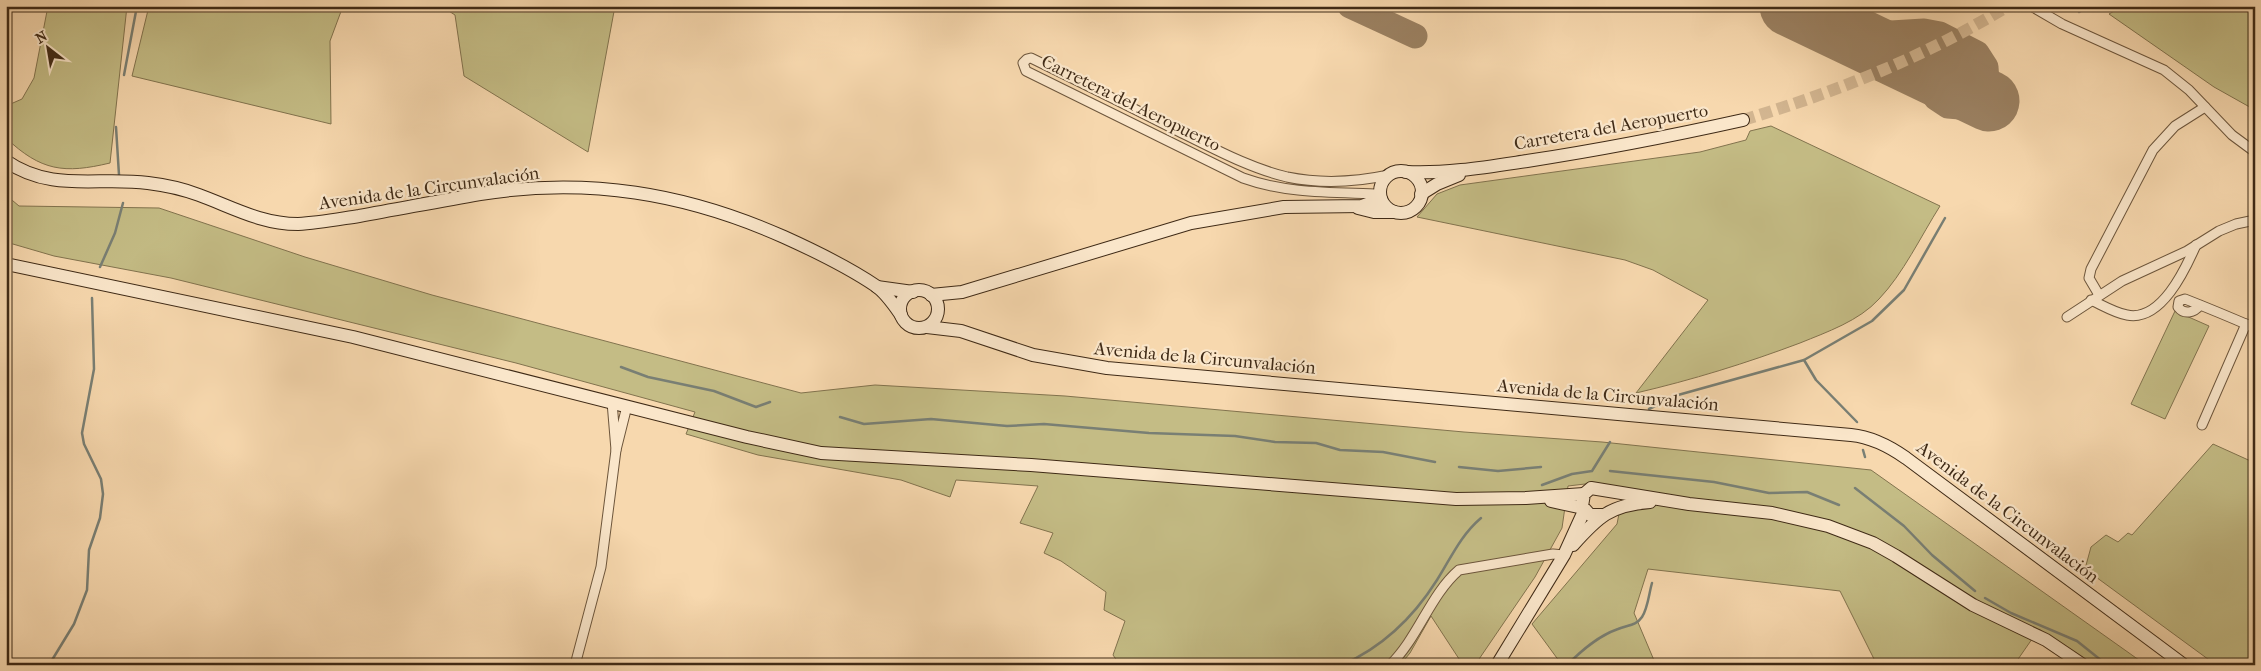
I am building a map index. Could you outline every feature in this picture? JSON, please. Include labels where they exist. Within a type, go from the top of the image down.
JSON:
[{"type":"main road","name":"Carretera del Aeropuerto","points":[[1406,172],[1433,173],[1485,167],[1614,146],[1743,120]]},
{"type":"main road","name":"Avenida de la Circunvalación","points":[[6,161],[28,174],[41,178],[70,182],[123,181],[159,184],[199,195],[252,217],[297,224],[519,190],[579,187],[632,191],[687,202],[737,217],[806,247],[877,287]]},
{"type":"main road","name":"Carretera del Aeropuerto","points":[[1421,194],[1445,180],[1485,167]]},
{"type":"main road","points":[[1355,207],[1374,212],[1394,212],[1406,212],[1412,210],[1420,200],[1421,188],[1416,178],[1406,172],[1400,171],[1389,175],[1382,183],[1381,197],[1388,209],[1394,212]]},
{"type":"main road","points":[[877,287],[913,292],[926,291],[931,294],[962,292],[1191,223],[1284,207],[1355,207],[1369,205],[1381,197]]},
{"type":"main road","points":[[6,264],[353,337],[756,439],[843,455],[1032,465],[1456,499],[1494,500],[1584,494]]},
{"type":"main road","points":[[877,287],[911,326],[961,331]]},
{"type":"main road","points":[[901,314],[900,309],[904,298],[913,292]]},
{"type":"main road","points":[[927,327],[932,324],[938,310],[962,292]]},
{"type":"main road","points":[[931,294],[938,310],[961,331]]},
{"type":"main road","name":"Avenida de la Circunvalación","points":[[961,331],[1033,355],[1107,368],[1467,399],[1860,436],[1881,442],[1906,458],[2184,665]]},
{"type":"main road","points":[[1496,665],[1564,555],[1584,510],[1582,502],[1584,494],[1591,488],[1671,501],[1772,513],[1828,526],[1856,536],[1918,568],[1973,605],[2046,640],[2083,665]]},
{"type":"main road","points":[[1564,555],[1609,508],[1610,498],[1605,490]]},
{"type":"main road","points":[[1528,498],[1584,510],[1594,516],[1632,504],[1671,501]]},
{"type":"street","points":[[2031,6],[2062,24],[2164,70],[2181,82],[2232,135],[2255,152]]},
{"type":"street","name":"Carretera del Aeropuerto","points":[[1381,197],[1320,193],[1262,184],[1243,178],[1026,71],[1023,63],[1027,58],[1031,58],[1218,150],[1270,172],[1304,179],[1355,180],[1389,175]]},
{"type":"street","points":[[1080,97],[1086,84]]},
{"type":"street","points":[[2099,295],[2090,282],[2091,269],[2153,150],[2175,126],[2206,107]]},
{"type":"street","points":[[1147,130],[1153,118]]},
{"type":"street","points":[[1212,163],[1218,150]]},
{"type":"street","points":[[2067,317],[2122,281],[2196,245],[2228,227],[2255,220]]},
{"type":"street","points":[[2091,300],[2127,315],[2147,313],[2155,308],[2172,289],[2186,268],[2196,245]]},
{"type":"street","points":[[2200,305],[2251,326],[2202,425]]},
{"type":"street","points":[[612,402],[616,450]]},
{"type":"street","points":[[575,665],[601,567],[616,450],[627,406]]},
{"type":"street","points":[[1390,665],[1411,639],[1421,619],[1458,570],[1553,554],[1564,555]]},
{"type":"shaded area","points":[[48,6],[127,6],[110,163],[66,169],[54,167],[31,157],[6,138],[6,106],[22,99],[34,78]]},
{"type":"shaded area","points":[[149,6],[343,6],[330,41],[331,124],[132,76]]},
{"type":"shaded area","points":[[441,6],[615,6],[588,152],[464,76],[455,15]]},
{"type":"shaded area","points":[[2123,6],[2255,6],[2255,110],[2214,87],[2109,14]]},
{"type":"shaded area","points":[[1771,126],[1940,206],[1896,278],[1879,299],[1862,314],[1832,330],[1800,343],[1719,371],[1657,388],[1636,393],[1708,300],[1653,270],[1625,260],[1417,217],[1437,194],[1460,185],[1700,152],[1746,140],[1750,131]]},
{"type":"shaded area","points":[[6,195],[19,206],[159,208],[305,257],[432,295],[801,393],[875,385],[1065,396],[1464,432],[1602,442],[1871,470],[2146,665],[2079,665],[2039,629],[2014,665],[1877,665],[1840,591],[1648,569],[1634,613],[1656,665],[1562,665],[1532,624],[1617,524],[1624,488],[1585,484],[1568,486],[1562,528],[1535,577],[1475,665],[1463,665],[1431,616],[1410,653],[1400,665],[1120,665],[1113,655],[1125,621],[1104,610],[1106,592],[1061,561],[1044,553],[1053,533],[1020,523],[1038,486],[956,480],[950,497],[901,480],[758,455],[686,434],[695,412],[516,363],[171,278],[54,256],[6,242]]},
{"type":"shaded area","points":[[2175,311],[2209,326],[2165,419],[2131,404]]},
{"type":"shaded area","points":[[2213,444],[2255,463],[2255,665],[2216,665],[2085,569],[2091,547],[2106,535],[2118,542],[2128,533],[2132,535]]},
{"type":"waterway","points":[[124,75],[137,6]]},
{"type":"waterway","points":[[2079,12],[2090,6]]},
{"type":"waterway","points":[[116,127],[119,175]]},
{"type":"waterway","points":[[100,267],[115,233],[123,203]]},
{"type":"waterway","points":[[1649,409],[1678,395],[1804,360],[1872,321],[1904,290],[1945,218]]},
{"type":"waterway","points":[[49,665],[74,624],[87,590],[89,550],[100,518],[103,494],[101,479],[84,444],[82,433],[94,369],[92,298]]},
{"type":"waterway","points":[[1804,360],[1816,380],[1857,422]]},
{"type":"waterway","points":[[621,367],[648,377],[714,391],[756,407],[770,402]]},
{"type":"waterway","points":[[840,417],[864,424],[931,419],[1007,426],[1044,424],[1149,433],[1235,436],[1275,442],[1316,443],[1340,450],[1383,452],[1435,462]]},
{"type":"waterway","points":[[1542,485],[1572,474],[1592,471],[1610,442]]},
{"type":"waterway","points":[[1863,450],[1865,457]]},
{"type":"waterway","points":[[1459,467],[1498,471],[1541,467]]},
{"type":"waterway","points":[[1610,471],[1714,482],[1769,493],[1807,492],[1839,505]]},
{"type":"waterway","points":[[1855,488],[1904,526],[1932,555],[1975,591]]},
{"type":"waterway","points":[[1342,665],[1357,658],[1384,640],[1407,619],[1428,594],[1462,540],[1481,518]]},
{"type":"waterway","points":[[1567,665],[1597,640],[1640,620],[1646,609],[1652,583]]},
{"type":"waterway","points":[[1985,598],[2011,613],[2077,641],[2107,665]]},
{"type":"taxiway","points":[[1350,6],[1415,36]]},
{"type":"taxiway","points":[[1826,23],[1858,35],[1924,31],[1940,34],[1977,53],[1986,67],[1987,82],[1977,99],[1970,104],[1960,107],[1948,106],[1936,98],[1917,66]]},
{"type":"runway","points":[[1790,6],[1989,101]]},
{"type":"tunnel","points":[[1743,120],[1812,98],[1879,72],[1945,41],[2008,6]]}]
